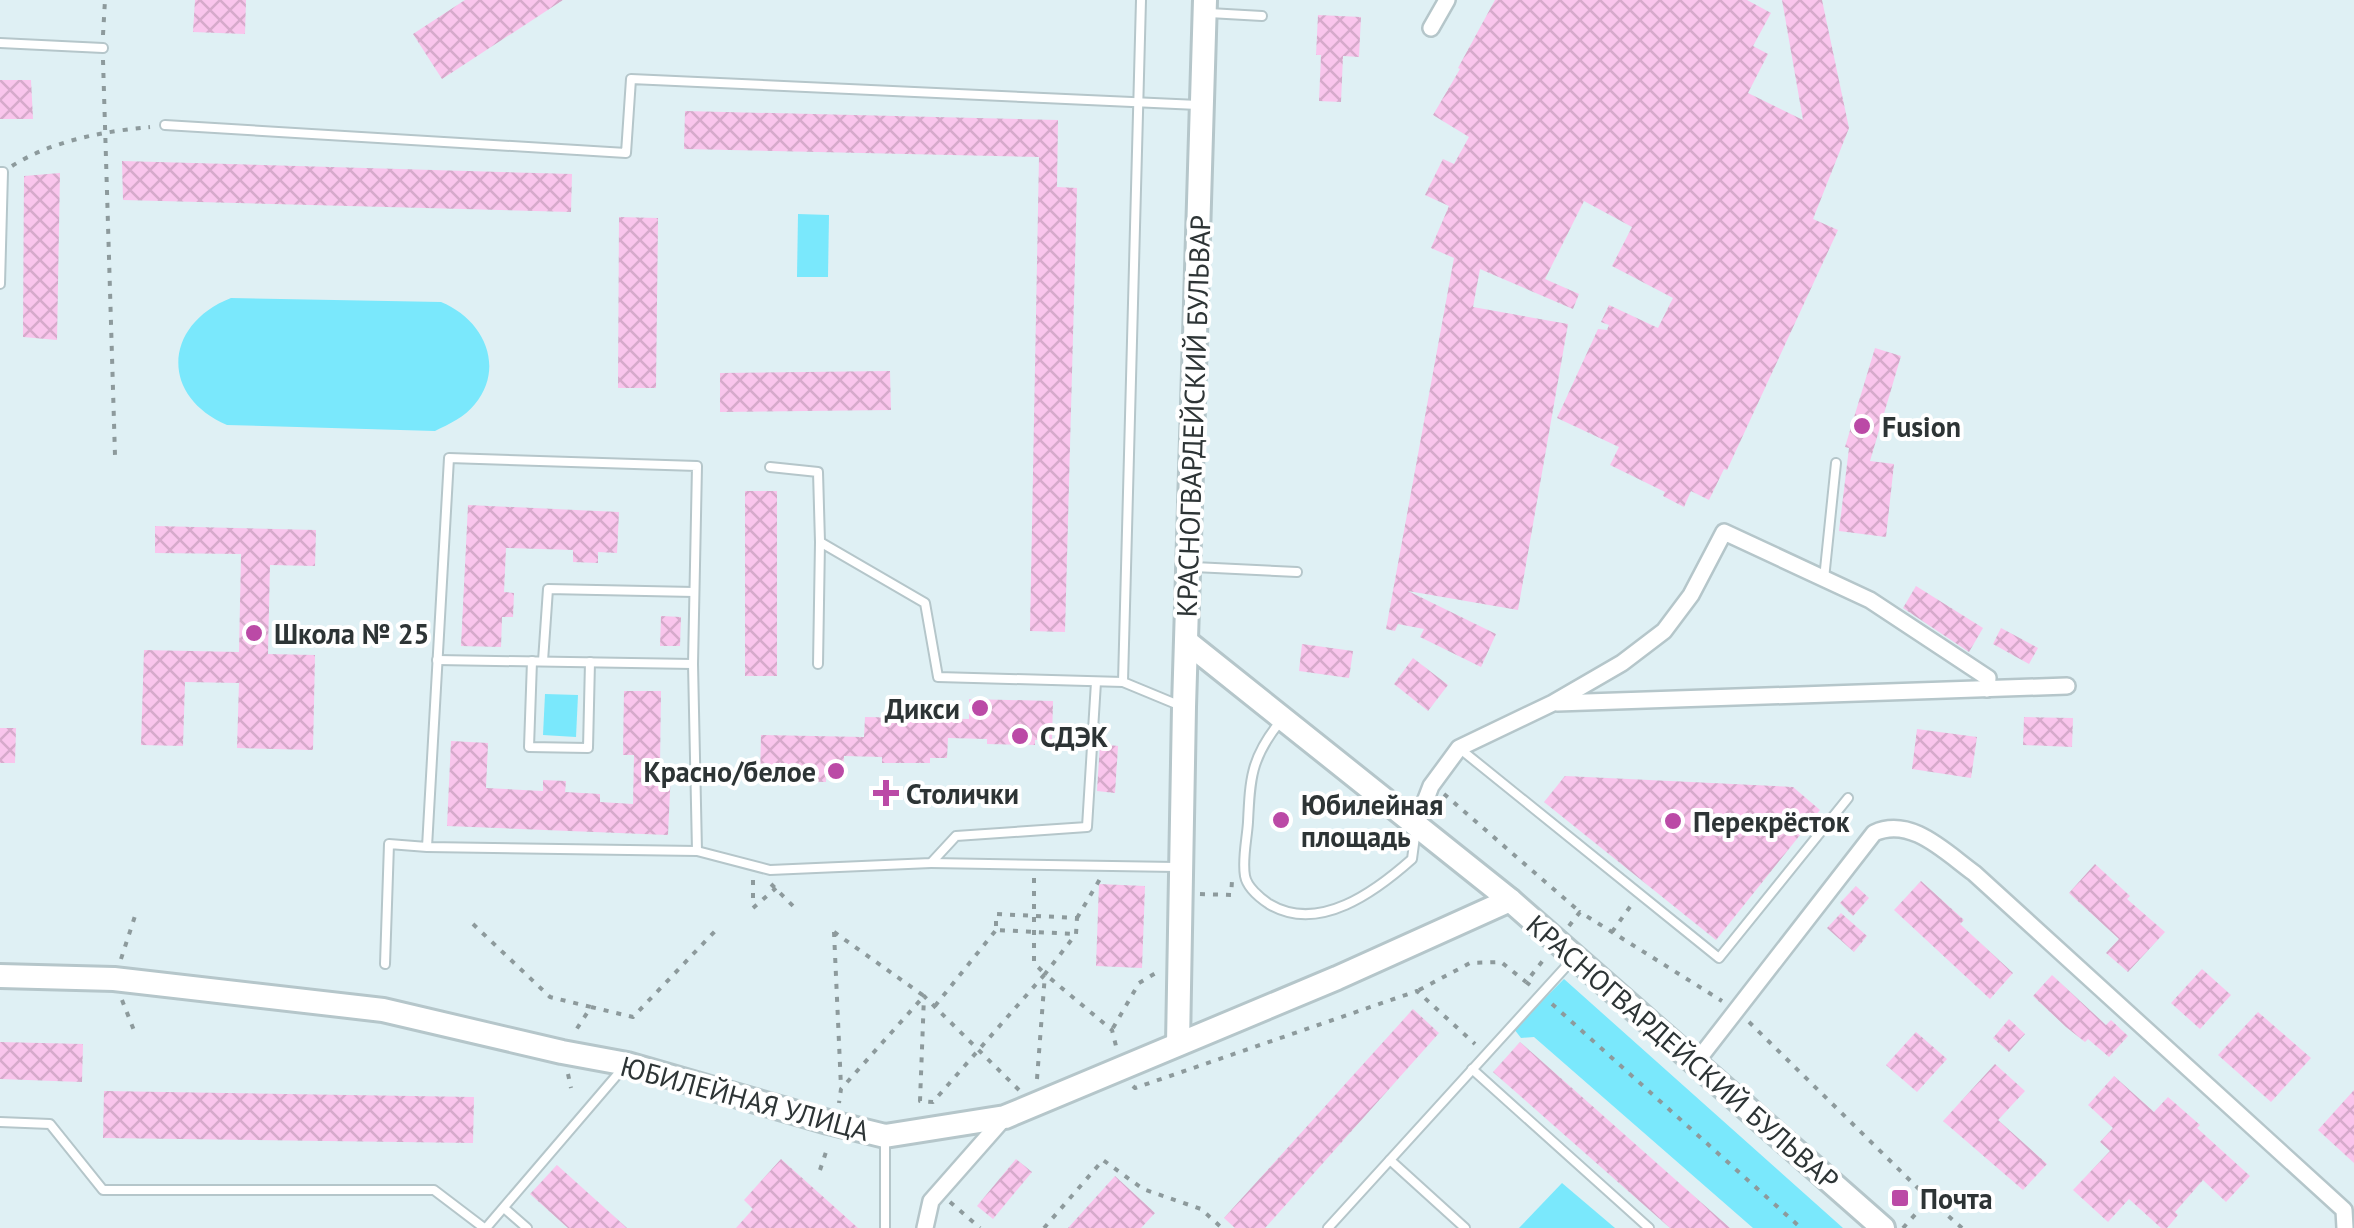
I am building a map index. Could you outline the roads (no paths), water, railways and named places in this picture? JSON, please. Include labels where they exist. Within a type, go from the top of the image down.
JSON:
[{"type":"street","points":[[1431,28],[1447,0]]},
{"type":"street","name":"КРАСНОГВАРДЕЙСКИЙ БУЛЬВАР","points":[[1205,6],[1187,642],[1510,900],[1883,1228]]},
{"type":"street","points":[[1416,825],[1432,784],[1459,748],[1554,704],[1622,663],[1664,631],[1691,596],[1724,532],[1870,600],[1988,678],[1987,689]]},
{"type":"street","points":[[1178,1044],[1187,642]]},
{"type":"street","points":[[1554,704],[2067,686]]},
{"type":"street","points":[[1696,1061],[1874,832],[1886,827],[1905,828],[1974,872],[2344,1210],[2345,1228]]},
{"type":"street","name":"ЮБИЛЕЙНАЯ УЛИЦА","points":[[0,976],[114,980],[383,1010],[627,1064],[885,1136],[1005,1117],[1337,978],[1510,900]]},
{"type":"street","points":[[925,1228],[931,1201],[1005,1117]]},
{"type":"lane","points":[[1122,682],[1141,0]]},
{"type":"lane","points":[[1205,6],[1262,16]]},
{"type":"lane","points":[[0,43],[103,48]]},
{"type":"lane","points":[[165,125],[626,153],[630,78],[1202,105]]},
{"type":"lane","points":[[0,284],[1,172]]},
{"type":"lane","points":[[427,847],[449,458],[697,466],[693,664],[697,851]]},
{"type":"lane","points":[[1824,578],[1836,464]]},
{"type":"lane","points":[[770,467],[818,472],[818,664]]},
{"type":"lane","points":[[820,542],[925,602],[938,676],[1122,682],[1184,707]]},
{"type":"lane","points":[[1189,566],[1297,572]]},
{"type":"lane","points":[[544,661],[548,589],[694,592]]},
{"type":"lane","points":[[437,660],[693,664]]},
{"type":"lane","points":[[532,661],[529,747],[588,748],[590,662]]},
{"type":"lane","points":[[932,862],[956,836],[1087,828],[1096,682]]},
{"type":"lane","points":[[1282,720],[1262,743],[1250,778],[1245,878],[1259,897],[1300,915],[1332,910],[1380,886],[1412,859],[1416,825]]},
{"type":"lane","points":[[1459,748],[1718,958],[1848,798]]},
{"type":"lane","points":[[384,964],[389,844],[697,851],[770,870],[932,862],[1180,868]]},
{"type":"lane","points":[[1328,1228],[1575,956]]},
{"type":"lane","points":[[0,1122],[50,1124],[103,1190],[434,1190],[485,1228],[627,1064]]},
{"type":"lane","points":[[1472,1069],[1650,1228]]},
{"type":"lane","points":[[885,1136],[885,1228]]},
{"type":"lane","points":[[1390,1160],[1465,1228]]},
{"type":"lane","points":[[504,1208],[527,1228]]},
{"type":"place","name":"Fusion","points":[[1862,426]]},
{"type":"place","name":"Школа № 25","points":[[254,633]]},
{"type":"place","name":"Дикси","points":[[980,708]]},
{"type":"place","name":"СДЭК","points":[[1020,736]]},
{"type":"place","name":"Красно/белое","points":[[836,771]]},
{"type":"place","name":"Столички","points":[[886,793]]},
{"type":"place","name":"Юбилейная площадь","points":[[1281,820]]},
{"type":"place","name":"Перекрёсток","points":[[1673,821]]},
{"type":"place","name":"Почта","points":[[1900,1198]]}]
